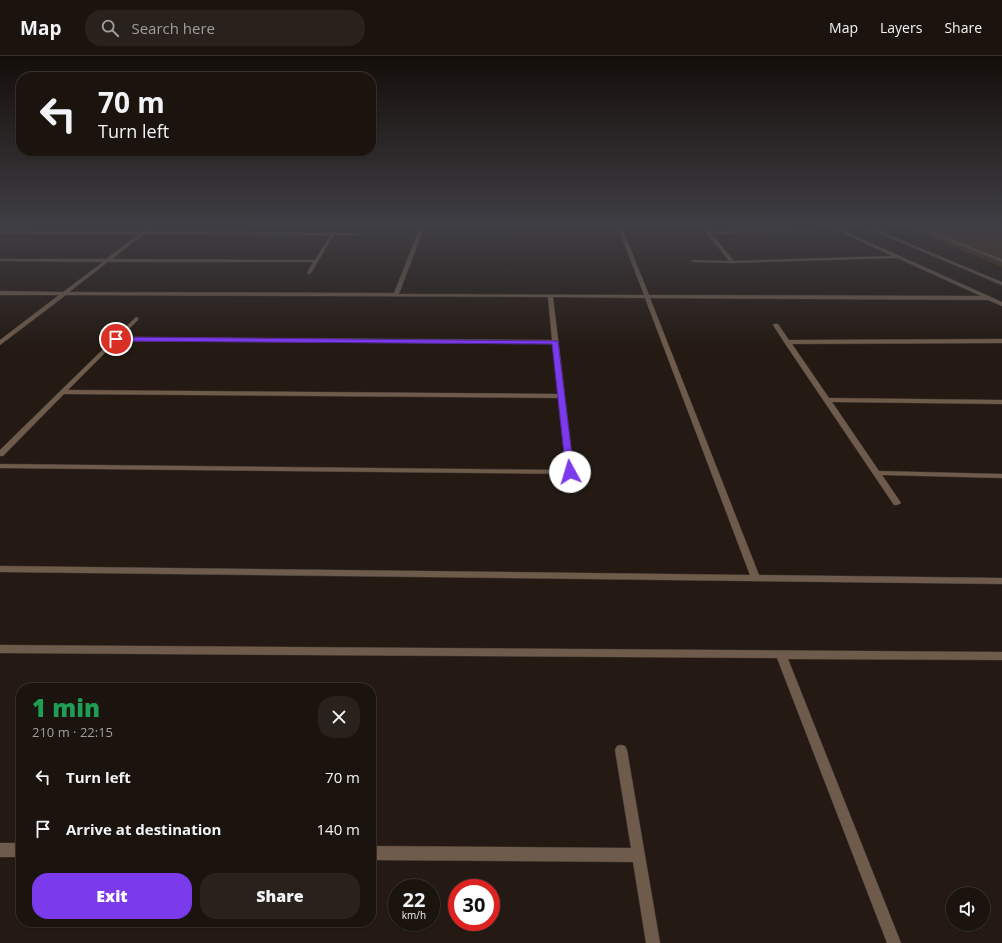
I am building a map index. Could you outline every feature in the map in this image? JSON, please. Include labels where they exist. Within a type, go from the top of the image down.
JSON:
[{"type":"street","points":[[0,343],[99,266]]},
{"type":"street","points":[[309,273],[313,266]]},
{"type":"street","points":[[396,295],[407,266]]},
{"type":"street","points":[[635,266],[756,578]]},
{"type":"street","points":[[919,266],[1002,304]]},
{"type":"street","points":[[961,266],[1002,284]]},
{"type":"street","points":[[0,293],[988,298]]},
{"type":"street","points":[[0,466],[570,472],[550,296]]},
{"type":"street","points":[[0,454],[136,320]]},
{"type":"street","points":[[776,326],[897,503]]},
{"type":"street","points":[[116,339],[555,342]]},
{"type":"street","points":[[787,342],[1002,341]]},
{"type":"street","points":[[63,392],[561,396]]},
{"type":"street","points":[[827,400],[1002,402]]},
{"type":"street","points":[[877,473],[1002,476]]},
{"type":"street","points":[[0,569],[1002,581]]},
{"type":"street","points":[[0,649],[1002,656]]},
{"type":"street","points":[[781,655],[894,943]]},
{"type":"street","points":[[621,750],[653,943]]},
{"type":"street","points":[[0,850],[16,850]]},
{"type":"street","points":[[376,853],[639,855]]},
{"type":"route","points":[[116,339],[555,342],[570,472]]}]
